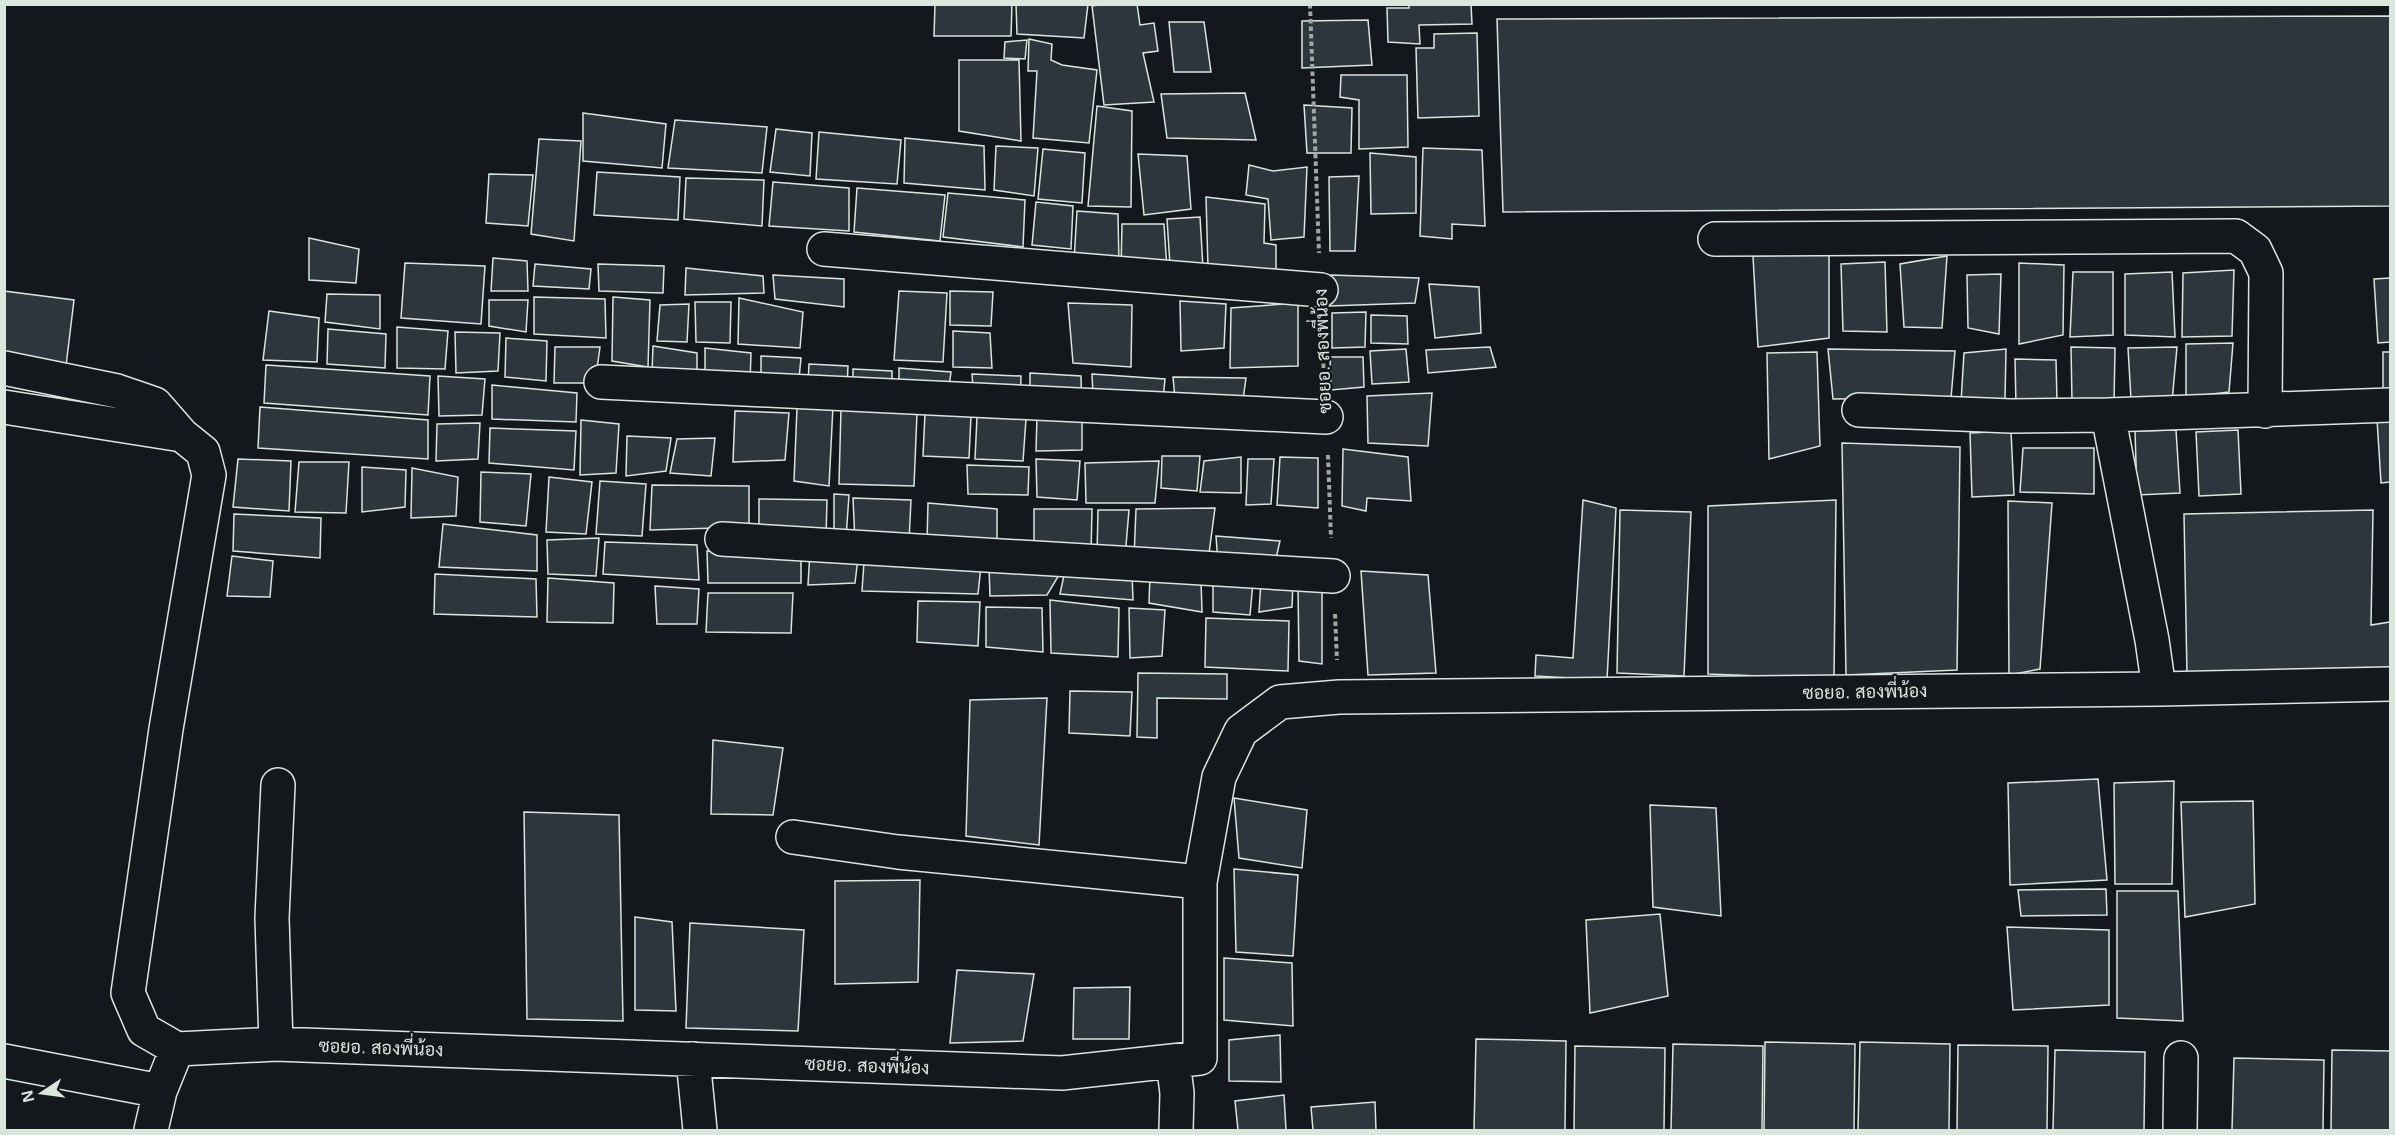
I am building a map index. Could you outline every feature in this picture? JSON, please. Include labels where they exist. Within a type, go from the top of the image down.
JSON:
[{"type":"street","points":[[1715,239],[2236,236],[2255,250],[2266,273],[2265,411]]},
{"type":"street","points":[[824,249],[1321,290]]},
{"type":"street","points":[[4,368],[117,391],[155,404],[182,435],[203,452],[209,475],[166,729],[128,993],[144,1030],[177,1049],[160,1091],[151,1131]]},
{"type":"street","points":[[601,382],[1326,417]]},
{"type":"street","points":[[1859,410],[2011,416],[2265,411],[2391,405]]},
{"type":"street","points":[[4,407],[182,435]]},
{"type":"street","points":[[2108,415],[2152,640],[2159,689]]},
{"type":"street","points":[[722,539],[1333,576]]},
{"type":"street","name":"ซอยอ. สองพี่น้อง","points":[[177,1049],[276,1044],[1062,1073],[1200,1058],[1200,882],[1219,777],[1242,731],[1280,702],[1339,697],[2159,689],[2391,684]]},
{"type":"street","points":[[276,1044],[272,918],[278,785]]},
{"type":"street","points":[[793,837],[898,852],[1200,882]]},
{"type":"street","points":[[2180,1131],[2181,1058]]},
{"type":"street","points":[[693,1059],[699,1131]]},
{"type":"street","points":[[4,1061],[160,1091]]},
{"type":"street","points":[[1173,1061],[1177,1093],[1176,1131]]},
{"type":"path","name":"ซอยอ. สองพี่น้อง","points":[[1310,4],[1339,697]]},
{"type":"building","points":[[935,4],[1012,4],[1011,36],[934,36]]},
{"type":"building","points":[[1016,4],[1088,4],[1084,38],[1017,34]]},
{"type":"building","points":[[1137,4],[1140,25],[1154,23],[1158,51],[1143,53],[1154,102],[1104,105],[1092,6]]},
{"type":"building","points":[[1409,4],[1471,4],[1472,24],[1419,25],[1420,44],[1388,42],[1387,8],[1409,8]]},
{"type":"building","points":[[2390,16],[2390,206],[1503,212],[1497,19]]},
{"type":"building","points":[[1368,20],[1372,65],[1302,68],[1302,21]]},
{"type":"building","points":[[1169,22],[1204,22],[1211,72],[1174,72]]},
{"type":"building","points":[[1477,33],[1479,116],[1418,118],[1416,48],[1434,48],[1434,34]]},
{"type":"building","points":[[1029,39],[1052,44],[1051,60],[1062,65],[1097,70],[1089,143],[1033,138],[1037,71],[1028,71]]},
{"type":"building","points":[[1027,40],[1025,59],[1004,58],[1005,42]]},
{"type":"building","points":[[959,60],[1019,60],[1021,141],[959,131]]},
{"type":"building","points":[[1341,75],[1407,75],[1408,147],[1359,149],[1359,100],[1340,97]]},
{"type":"building","points":[[1245,93],[1256,140],[1167,138],[1161,94]]},
{"type":"building","points":[[1304,105],[1352,108],[1351,153],[1307,153]]},
{"type":"building","points":[[1097,106],[1132,111],[1131,207],[1088,206]]},
{"type":"building","points":[[583,113],[666,124],[662,168],[583,161]]},
{"type":"building","points":[[675,120],[767,127],[762,173],[668,168]]},
{"type":"building","points":[[776,129],[812,133],[810,176],[770,172]]},
{"type":"building","points":[[819,132],[901,140],[897,184],[816,179]]},
{"type":"building","points":[[905,138],[984,146],[985,190],[904,183]]},
{"type":"building","points":[[539,139],[581,141],[574,241],[531,234]]},
{"type":"building","points":[[996,146],[1038,148],[1034,196],[994,190]]},
{"type":"building","points":[[1423,148],[1482,150],[1485,226],[1452,224],[1452,239],[1420,236]]},
{"type":"building","points":[[1043,149],[1085,153],[1082,203],[1038,199]]},
{"type":"building","points":[[1370,153],[1416,157],[1416,213],[1371,214]]},
{"type":"building","points":[[1138,154],[1187,156],[1191,209],[1144,215]]},
{"type":"building","points":[[1249,165],[1273,171],[1307,167],[1304,237],[1271,240],[1268,199],[1246,195]]},
{"type":"building","points":[[597,172],[680,177],[678,220],[594,215]]},
{"type":"building","points":[[489,174],[533,175],[528,226],[486,223]]},
{"type":"building","points":[[1359,176],[1355,251],[1330,251],[1329,177]]},
{"type":"building","points":[[686,178],[764,180],[762,226],[684,219]]},
{"type":"building","points":[[773,182],[849,188],[849,231],[769,226]]},
{"type":"building","points":[[857,188],[945,195],[940,241],[854,232]]},
{"type":"building","points":[[948,193],[1025,200],[1023,247],[943,237]]},
{"type":"building","points":[[1206,197],[1265,204],[1264,243],[1276,245],[1276,274],[1208,268]]},
{"type":"building","points":[[1036,202],[1073,206],[1071,249],[1032,245]]},
{"type":"building","points":[[1077,211],[1118,214],[1119,264],[1074,261]]},
{"type":"building","points":[[1200,217],[1203,268],[1170,265],[1167,219]]},
{"type":"building","points":[[1122,224],[1164,224],[1167,270],[1121,268]]},
{"type":"building","points":[[309,238],[359,249],[356,283],[309,280]]},
{"type":"building","points":[[1829,254],[1829,338],[1758,347],[1753,256]]},
{"type":"building","points":[[1947,256],[1942,328],[1904,327],[1900,264]]},
{"type":"building","points":[[493,258],[527,261],[528,291],[491,291]]},
{"type":"building","points":[[1885,262],[1887,332],[1843,331],[1841,264]]},
{"type":"building","points":[[405,263],[485,266],[481,324],[401,318]]},
{"type":"building","points":[[2019,263],[2064,265],[2063,335],[2019,344]]},
{"type":"building","points":[[535,264],[591,269],[589,289],[533,286]]},
{"type":"building","points":[[598,264],[664,266],[663,293],[599,291]]},
{"type":"building","points":[[686,268],[763,276],[764,293],[685,295]]},
{"type":"building","points":[[2234,270],[2232,336],[2182,337],[2183,273]]},
{"type":"building","points":[[2073,272],[2113,272],[2113,335],[2070,337]]},
{"type":"building","points":[[2172,272],[2175,337],[2125,335],[2125,274]]},
{"type":"building","points":[[2001,274],[1999,334],[1968,328],[1967,275]]},
{"type":"building","points":[[773,275],[844,279],[844,307],[775,299]]},
{"type":"building","points":[[1331,275],[1419,278],[1415,303],[1329,306]]},
{"type":"building","points":[[2390,278],[2390,342],[2378,343],[2374,279]]},
{"type":"building","points":[[1429,284],[1479,287],[1481,333],[1435,338]]},
{"type":"building","points":[[4,291],[74,300],[66,366],[4,358]]},
{"type":"building","points":[[899,291],[947,293],[943,362],[894,360]]},
{"type":"building","points":[[950,291],[993,292],[991,326],[950,325]]},
{"type":"building","points":[[327,294],[380,295],[380,329],[325,322]]},
{"type":"building","points":[[534,297],[605,299],[606,338],[534,334]]},
{"type":"building","points":[[613,297],[650,300],[648,367],[612,361]]},
{"type":"building","points":[[739,298],[803,312],[800,348],[738,344]]},
{"type":"building","points":[[489,300],[528,300],[526,332],[489,326]]},
{"type":"building","points":[[1180,301],[1226,304],[1224,348],[1181,351]]},
{"type":"building","points":[[695,302],[731,302],[730,343],[696,342]]},
{"type":"building","points":[[1068,303],[1132,305],[1131,367],[1073,363]]},
{"type":"building","points":[[1298,303],[1298,366],[1230,368],[1231,308]]},
{"type":"building","points":[[689,304],[687,342],[657,341],[660,305]]},
{"type":"building","points":[[269,311],[319,318],[317,362],[263,360]]},
{"type":"building","points":[[1366,312],[1365,347],[1332,348],[1332,313]]},
{"type":"building","points":[[1371,315],[1407,316],[1408,344],[1371,343]]},
{"type":"building","points":[[397,327],[448,331],[445,369],[397,368]]},
{"type":"building","points":[[328,329],[386,334],[385,368],[327,364]]},
{"type":"building","points":[[953,331],[990,333],[992,368],[953,367]]},
{"type":"building","points":[[455,332],[500,333],[498,371],[456,373]]},
{"type":"building","points":[[506,338],[547,341],[546,381],[505,377]]},
{"type":"building","points":[[2233,343],[2229,392],[2186,397],[2186,344]]},
{"type":"building","points":[[653,346],[697,353],[697,371],[652,371]]},
{"type":"building","points":[[555,347],[600,347],[595,383],[554,383]]},
{"type":"building","points":[[1490,347],[1496,367],[1428,373],[1426,350]]},
{"type":"building","points":[[2071,347],[2115,348],[2114,402],[2072,401]]},
{"type":"building","points":[[2177,347],[2172,402],[2131,399],[2128,348]]},
{"type":"building","points":[[705,348],[751,353],[750,383],[705,379]]},
{"type":"building","points":[[1406,349],[1409,382],[1372,384],[1370,351]]},
{"type":"building","points":[[1828,349],[1955,351],[1951,398],[1833,399]]},
{"type":"building","points":[[2006,349],[2005,399],[1961,402],[1964,353]]},
{"type":"building","points":[[1817,352],[1820,446],[1769,459],[1767,353]]},
{"type":"building","points":[[2383,352],[2390,352],[2390,391],[2383,391]]},
{"type":"building","points":[[761,356],[801,358],[797,399],[761,396]]},
{"type":"building","points":[[1330,357],[1363,357],[1364,387],[1331,390]]},
{"type":"building","points":[[2015,359],[2056,360],[2057,401],[2016,406]]},
{"type":"building","points":[[809,364],[848,366],[846,406],[807,403]]},
{"type":"building","points":[[266,365],[430,376],[428,415],[264,403]]},
{"type":"building","points":[[899,368],[951,372],[946,408],[899,409]]},
{"type":"building","points":[[853,369],[892,371],[892,405],[853,403]]},
{"type":"building","points":[[1030,373],[1081,376],[1082,416],[1030,412]]},
{"type":"building","points":[[972,374],[1021,376],[1020,412],[975,412]]},
{"type":"building","points":[[1092,374],[1165,379],[1161,421],[1094,417]]},
{"type":"building","points":[[438,376],[485,379],[482,415],[439,416]]},
{"type":"building","points":[[1173,377],[1246,378],[1240,422],[1177,419]]},
{"type":"building","points":[[492,385],[577,393],[576,422],[492,419]]},
{"type":"building","points":[[1432,393],[1428,446],[1368,443],[1367,396]]},
{"type":"building","points":[[833,406],[829,486],[794,481],[797,408]]},
{"type":"building","points":[[260,407],[428,420],[428,459],[258,448]]},
{"type":"building","points":[[841,409],[917,413],[914,486],[839,484]]},
{"type":"building","points":[[735,411],[789,413],[785,460],[733,462]]},
{"type":"building","points":[[925,413],[971,416],[969,458],[923,456]]},
{"type":"building","points":[[1037,416],[1082,421],[1082,450],[1036,451]]},
{"type":"building","points":[[977,417],[1026,419],[1023,461],[975,459]]},
{"type":"building","points":[[2390,418],[2390,482],[2381,483],[2377,419]]},
{"type":"building","points":[[581,420],[619,424],[616,473],[580,475]]},
{"type":"building","points":[[480,423],[478,459],[436,461],[437,424]]},
{"type":"building","points":[[490,428],[576,431],[574,470],[489,463]]},
{"type":"building","points":[[2176,430],[2180,493],[2137,495],[2135,431]]},
{"type":"building","points":[[2238,430],[2241,494],[2199,496],[2196,432]]},
{"type":"building","points":[[2011,431],[2014,495],[1972,497],[1970,433]]},
{"type":"building","points":[[627,436],[671,438],[666,471],[626,476]]},
{"type":"building","points":[[715,438],[711,476],[670,473],[677,439]]},
{"type":"building","points":[[1842,443],[1960,447],[1957,670],[1846,675]]},
{"type":"building","points":[[2023,448],[2094,448],[2094,494],[2020,492]]},
{"type":"building","points":[[1343,449],[1408,457],[1411,501],[1367,498],[1366,511],[1342,506]]},
{"type":"building","points":[[1162,456],[1200,456],[1197,491],[1161,488]]},
{"type":"building","points":[[1241,457],[1241,493],[1200,492],[1204,461]]},
{"type":"building","points":[[1280,457],[1318,458],[1318,508],[1277,505]]},
{"type":"building","points":[[238,459],[291,461],[289,511],[233,507]]},
{"type":"building","points":[[1036,459],[1080,461],[1077,500],[1037,497]]},
{"type":"building","points":[[1248,459],[1274,459],[1271,504],[1246,505]]},
{"type":"building","points":[[1159,461],[1155,503],[1086,503],[1085,463]]},
{"type":"building","points":[[299,462],[349,462],[346,513],[295,512]]},
{"type":"building","points":[[967,465],[1029,467],[1028,495],[968,494]]},
{"type":"building","points":[[362,467],[406,470],[405,507],[362,512]]},
{"type":"building","points":[[412,468],[458,477],[456,516],[411,518]]},
{"type":"building","points":[[481,472],[531,474],[526,526],[480,522]]},
{"type":"building","points":[[549,477],[592,482],[586,534],[546,532]]},
{"type":"building","points":[[600,481],[646,484],[642,536],[596,534]]},
{"type":"building","points":[[652,485],[749,486],[749,527],[650,530]]},
{"type":"building","points":[[834,494],[849,495],[846,538],[834,538]]},
{"type":"building","points":[[853,498],[911,500],[909,541],[855,542]]},
{"type":"building","points":[[759,499],[827,500],[826,537],[759,533]]},
{"type":"building","points":[[1583,500],[1616,508],[1607,680],[1535,676],[1536,655],[1573,658]]},
{"type":"building","points":[[1836,500],[1834,679],[1708,674],[1708,506]]},
{"type":"building","points":[[2008,501],[2052,503],[2040,669],[2009,675]]},
{"type":"building","points":[[928,503],[997,509],[997,546],[927,542]]},
{"type":"building","points":[[1215,508],[1208,561],[1134,558],[1136,509]]},
{"type":"building","points":[[1034,509],[1092,509],[1091,555],[1034,550]]},
{"type":"building","points":[[1098,510],[1129,510],[1125,557],[1097,555]]},
{"type":"building","points":[[1620,510],[1691,512],[1684,676],[1617,673]]},
{"type":"building","points":[[2373,510],[2371,625],[2390,622],[2390,669],[2187,675],[2184,514]]},
{"type":"building","points":[[234,514],[321,518],[320,558],[233,551]]},
{"type":"building","points":[[443,524],[537,535],[537,571],[439,567]]},
{"type":"building","points":[[1216,536],[1280,541],[1274,567],[1218,563]]},
{"type":"building","points":[[599,538],[596,576],[548,574],[547,540]]},
{"type":"building","points":[[605,542],[697,545],[699,580],[603,574]]},
{"type":"building","points":[[707,551],[801,552],[801,583],[708,583]]},
{"type":"building","points":[[810,551],[858,558],[855,583],[808,585]]},
{"type":"building","points":[[232,556],[273,561],[270,597],[227,596]]},
{"type":"building","points":[[864,562],[981,566],[978,594],[862,591]]},
{"type":"building","points":[[989,567],[1062,570],[1047,595],[990,596]]},
{"type":"building","points":[[1361,571],[1428,575],[1436,673],[1368,675]]},
{"type":"building","points":[[435,574],[536,579],[537,617],[434,614]]},
{"type":"building","points":[[1132,574],[1133,600],[1060,594],[1064,575]]},
{"type":"building","points":[[1150,575],[1201,581],[1202,612],[1149,603]]},
{"type":"building","points":[[548,578],[614,583],[613,623],[547,622]]},
{"type":"building","points":[[1213,578],[1253,582],[1250,615],[1213,612]]},
{"type":"building","points":[[1261,581],[1293,581],[1292,607],[1259,612]]},
{"type":"building","points":[[1322,584],[1322,664],[1299,661],[1298,588]]},
{"type":"building","points":[[655,586],[699,589],[697,624],[657,624]]},
{"type":"building","points":[[708,593],[793,593],[791,633],[706,632]]},
{"type":"building","points":[[1050,600],[1119,608],[1118,657],[1051,653]]},
{"type":"building","points":[[918,601],[980,602],[978,646],[917,642]]},
{"type":"building","points":[[986,607],[1042,608],[1043,652],[986,647]]},
{"type":"building","points":[[1129,608],[1165,610],[1162,656],[1130,658]]},
{"type":"building","points":[[1206,618],[1289,621],[1288,671],[1205,667]]},
{"type":"building","points":[[1138,673],[1227,674],[1227,699],[1157,698],[1157,738],[1137,737]]},
{"type":"building","points":[[1070,691],[1132,692],[1130,736],[1069,733]]},
{"type":"building","points":[[1047,698],[1039,845],[966,836],[970,700]]},
{"type":"building","points":[[713,740],[783,748],[773,815],[711,814]]},
{"type":"building","points":[[2098,779],[2107,880],[2010,885],[2008,783]]},
{"type":"building","points":[[2174,781],[2172,884],[2115,884],[2114,783]]},
{"type":"building","points":[[1234,798],[1307,810],[1302,868],[1239,858]]},
{"type":"building","points":[[2253,801],[2255,904],[2185,917],[2181,802]]},
{"type":"building","points":[[1650,805],[1716,808],[1721,916],[1653,907]]},
{"type":"building","points":[[524,812],[619,815],[623,1021],[527,1019]]},
{"type":"building","points":[[1234,869],[1298,875],[1293,956],[1236,952]]},
{"type":"building","points":[[920,880],[918,982],[835,984],[835,881]]},
{"type":"building","points":[[2106,889],[2107,915],[2021,916],[2018,890]]},
{"type":"building","points":[[2117,891],[2178,891],[2183,1021],[2117,1018]]},
{"type":"building","points":[[1660,914],[1668,996],[1590,1013],[1586,920]]},
{"type":"building","points":[[635,917],[672,922],[676,1011],[635,1010]]},
{"type":"building","points":[[690,923],[804,930],[798,1031],[686,1028]]},
{"type":"building","points":[[2007,927],[2109,930],[2109,1005],[2013,1010]]},
{"type":"building","points":[[1224,958],[1292,963],[1293,1026],[1224,1020]]},
{"type":"building","points":[[957,970],[1034,974],[1023,1041],[950,1043]]},
{"type":"building","points":[[1130,987],[1129,1039],[1073,1039],[1074,988]]},
{"type":"building","points":[[1280,1035],[1281,1082],[1229,1081],[1229,1040]]},
{"type":"building","points":[[1476,1039],[1566,1041],[1565,1130],[1474,1130]]},
{"type":"building","points":[[1765,1042],[1855,1044],[1854,1130],[1764,1130]]},
{"type":"building","points":[[1860,1042],[1950,1044],[1949,1130],[1858,1130]]},
{"type":"building","points":[[1673,1044],[1763,1046],[1762,1130],[1671,1130]]},
{"type":"building","points":[[1958,1045],[2048,1046],[2047,1130],[1957,1130]]},
{"type":"building","points":[[1575,1046],[1665,1048],[1664,1130],[1574,1130]]},
{"type":"building","points":[[2055,1050],[2145,1052],[2144,1130],[2053,1130]]},
{"type":"building","points":[[2332,1050],[2390,1051],[2390,1130],[2331,1130]]},
{"type":"building","points":[[2234,1058],[2324,1060],[2323,1130],[2232,1130]]},
{"type":"building","points":[[1284,1095],[1286,1130],[1238,1130],[1235,1101]]},
{"type":"building","points":[[1375,1102],[1376,1130],[1313,1130],[1311,1107]]}]
